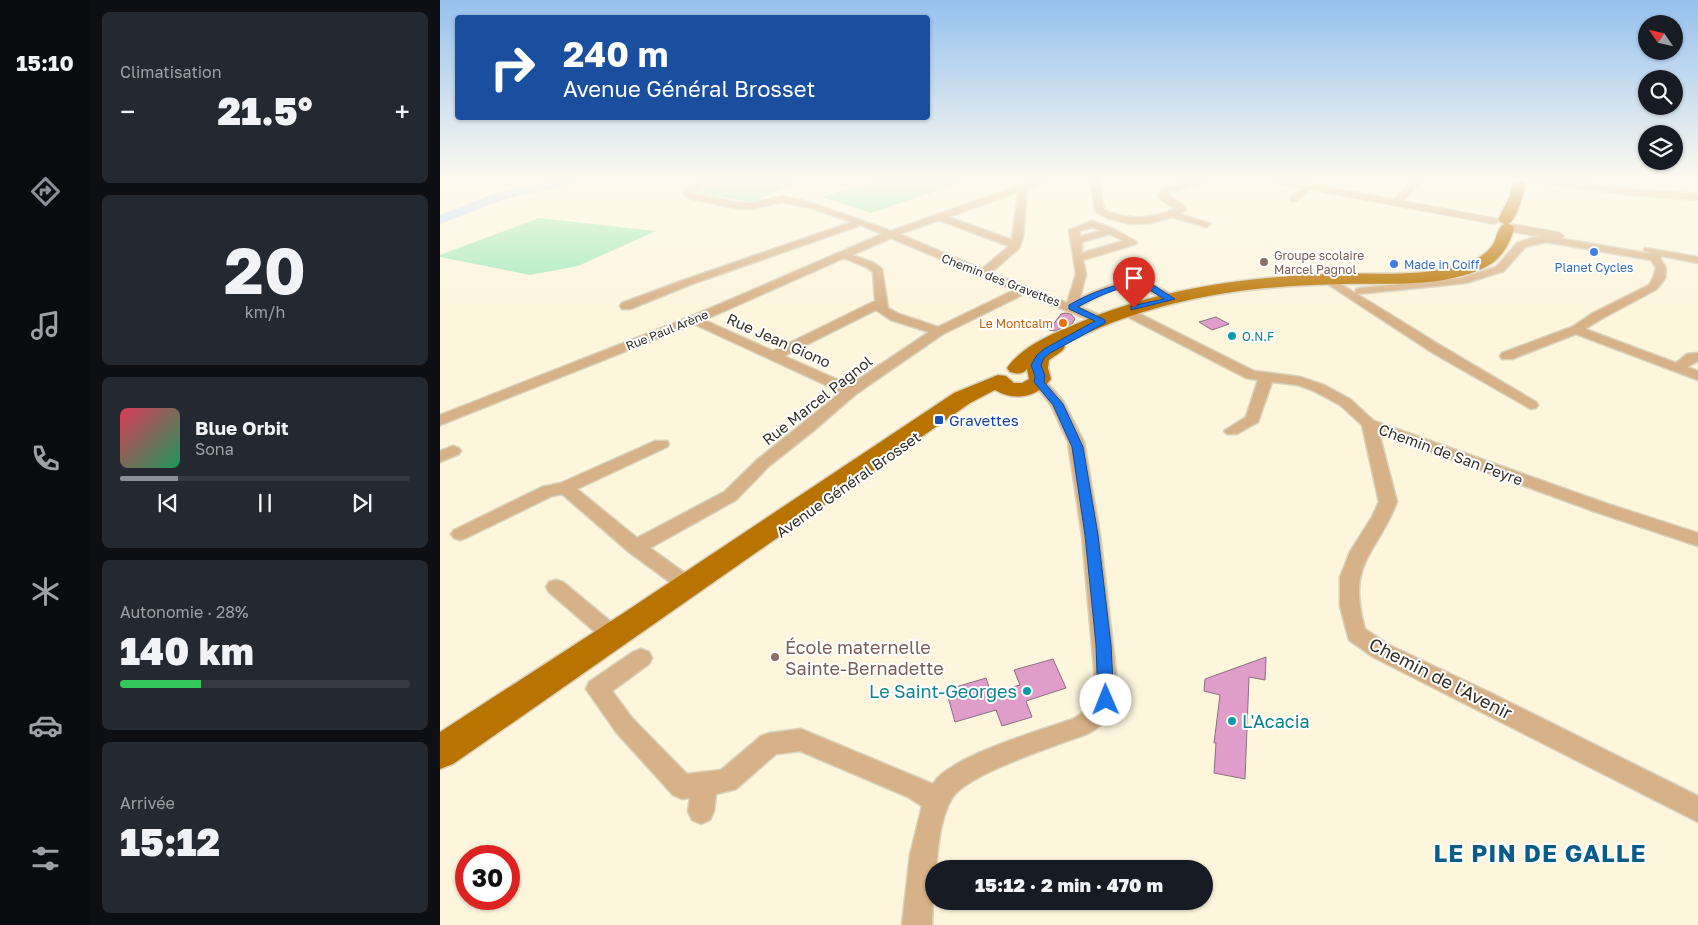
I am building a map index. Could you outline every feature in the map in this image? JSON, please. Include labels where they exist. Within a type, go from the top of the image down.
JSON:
[{"type":"main road","name":"Avenue Général Brosset","points":[[1021,380],[1034,354],[1101,320],[1140,306],[1215,290],[1268,282],[1428,276],[1464,269],[1491,257],[1499,250],[1503,243],[1507,224]]},
{"type":"main road","name":"Avenue Général Brosset","points":[[440,752],[689,586],[760,546],[955,409],[978,397],[1021,380],[1036,365],[1040,356],[1106,323],[1215,290]]},
{"type":"street","points":[[626,306],[688,282],[858,223]]},
{"type":"street","name":"Chemin des Gravettes","points":[[864,223],[983,274],[1072,307],[1101,320]]},
{"type":"street","points":[[892,234],[922,223]]},
{"type":"street","points":[[956,223],[1015,245]]},
{"type":"street","points":[[983,274],[1014,248],[1018,237],[1019,223]]},
{"type":"street","points":[[1503,223],[1657,255]]},
{"type":"street","points":[[1072,307],[1081,274],[1078,258],[1077,240],[1111,232],[1132,242],[1078,258]]},
{"type":"street","name":"Rue Paul Arène","points":[[440,420],[694,320],[892,234]]},
{"type":"street","points":[[1360,291],[1462,281],[1500,269],[1521,245],[1531,241],[1546,239],[1698,260]]},
{"type":"street","points":[[844,255],[870,264],[878,271],[883,307],[895,317],[939,331]]},
{"type":"street","points":[[1507,356],[1576,330],[1597,316],[1653,288],[1659,278],[1661,268],[1657,255]]},
{"type":"street","points":[[1326,279],[1438,350],[1531,405]]},
{"type":"street","points":[[1072,307],[1125,285],[1138,284],[1152,288],[1171,299]]},
{"type":"street","name":"Rue Marcel Pagnol","points":[[636,547],[730,496],[763,463],[807,429],[851,391],[939,331],[1023,290]]},
{"type":"street","points":[[779,358],[883,307]]},
{"type":"street","name":"Chemin de San Peyre","points":[[1132,314],[1251,375],[1300,381],[1319,388],[1345,402],[1369,424],[1599,507],[1698,540]]},
{"type":"street","name":"Rue Jean Giono","points":[[694,320],[851,391]]},
{"type":"street","points":[[1065,342],[1097,325],[1101,320]]},
{"type":"street","points":[[1576,330],[1698,376]]},
{"type":"street","points":[[1678,369],[1696,361]]},
{"type":"street","points":[[1232,431],[1254,419],[1266,377]]},
{"type":"street","points":[[917,925],[921,875],[929,828],[944,789],[958,775],[990,759],[1080,726],[1093,719],[1102,710],[1106,700],[1103,645],[1091,535],[1077,447],[1058,404],[1021,380]]},
{"type":"street","name":"Chemin de l'Avenir","points":[[1369,424],[1388,502],[1384,514],[1356,559],[1349,578],[1350,611],[1356,634],[1380,651],[1484,700],[1698,809]]},
{"type":"street","points":[[460,534],[548,491],[565,488],[661,444]]},
{"type":"street","points":[[565,488],[636,547],[689,586]]},
{"type":"street","points":[[556,587],[614,637]]},
{"type":"street","points":[[641,658],[597,689],[624,725],[682,788],[727,781],[770,744],[801,740],[917,789],[938,801]]},
{"type":"street","points":[[701,811],[704,784]]},
{"type":"green space","points":[[525,223],[586,223],[656,231],[578,266],[530,275],[440,257],[440,255]]},
{"type":"building","name":"Le Montcalm","points":[[1061,314],[1071,314],[1075,319],[1072,324],[1055,331],[1049,330]]},
{"type":"building","points":[[1216,317],[1229,324],[1212,330],[1199,322]]},
{"type":"building","name":"L'Acacia","points":[[1266,657],[1265,680],[1249,677],[1245,779],[1214,773],[1216,743],[1214,743],[1220,695],[1204,691],[1205,679]]},
{"type":"building","name":"Le Saint-Georges","points":[[1053,659],[1066,688],[1026,701],[1032,717],[1002,726],[996,710],[955,722],[946,690],[986,678],[991,693],[1020,685],[1014,670]]},
{"type":"place","name":"Planet Cycles","points":[[1594,252]]},
{"type":"place","name":"Groupe scolaire Marcel Pagnol","points":[[1264,262]]},
{"type":"place","name":"Made in Coiff","points":[[1394,264]]},
{"type":"place","name":"Le Montcalm","points":[[1063,323]]},
{"type":"place","name":"O.N.F","points":[[1232,336]]},
{"type":"place","name":"Gravettes","points":[[939,420]]},
{"type":"place","name":"École maternelle Sainte-Bernadette","points":[[775,657]]},
{"type":"place","name":"Le Saint-Georges","points":[[1027,691]]},
{"type":"place","name":"L'Acacia","points":[[1232,721]]},
{"type":"district","name":"LE PIN DE GALLE","points":[[1540,852]]},
{"type":"route","points":[[1106,700],[1107,690],[1103,645],[1091,535],[1076,442],[1058,404],[1039,382],[1040,376],[1036,365],[1040,356],[1047,351],[1102,321],[1072,307],[1086,299],[1125,285],[1138,284],[1152,288],[1171,299],[1134,308]]}]
